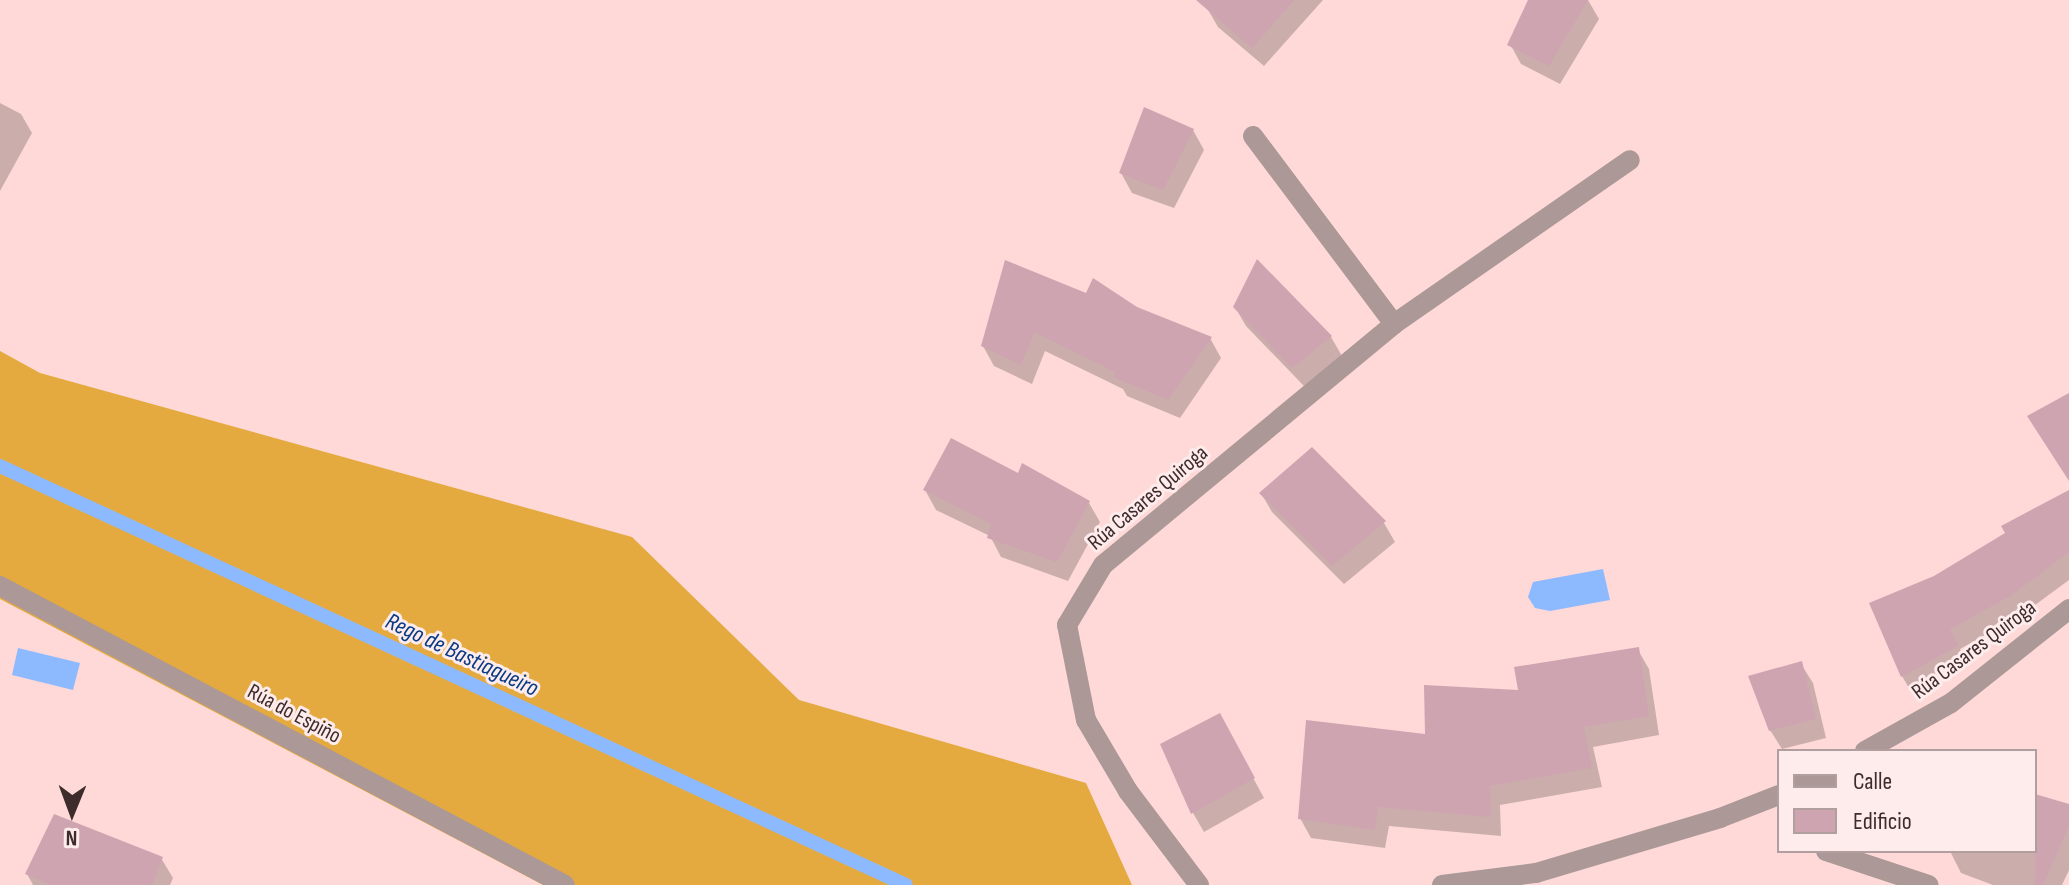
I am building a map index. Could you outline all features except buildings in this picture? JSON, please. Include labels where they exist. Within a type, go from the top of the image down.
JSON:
[{"type":"street","points":[[1253,136],[1394,324]]},
{"type":"street","name":"Rúa Casares Quiroga","points":[[1199,885],[1128,791],[1086,720],[1067,625],[1103,565],[1394,324],[1630,160]]},
{"type":"street","name":"Rúa do Espiño","points":[[0,586],[565,885]]},
{"type":"street","name":"Rúa Casares Quiroga","points":[[1869,749],[1951,703],[2069,609]]},
{"type":"street","points":[[1442,885],[1536,873],[1776,801]]},
{"type":"street","points":[[1832,853],[1928,885]]},
{"type":"shaded area","points":[[0,351],[40,373],[632,537],[799,700],[1086,783],[1132,885],[543,885],[0,599]]},
{"type":"water","points":[[1603,569],[1610,600],[1550,611],[1535,608],[1528,597],[1533,582]]},
{"type":"water","points":[[18,648],[80,663],[73,690],[12,675]]},
{"type":"waterway","name":"Rego de Bastiagueiro","points":[[0,466],[906,885]]}]
